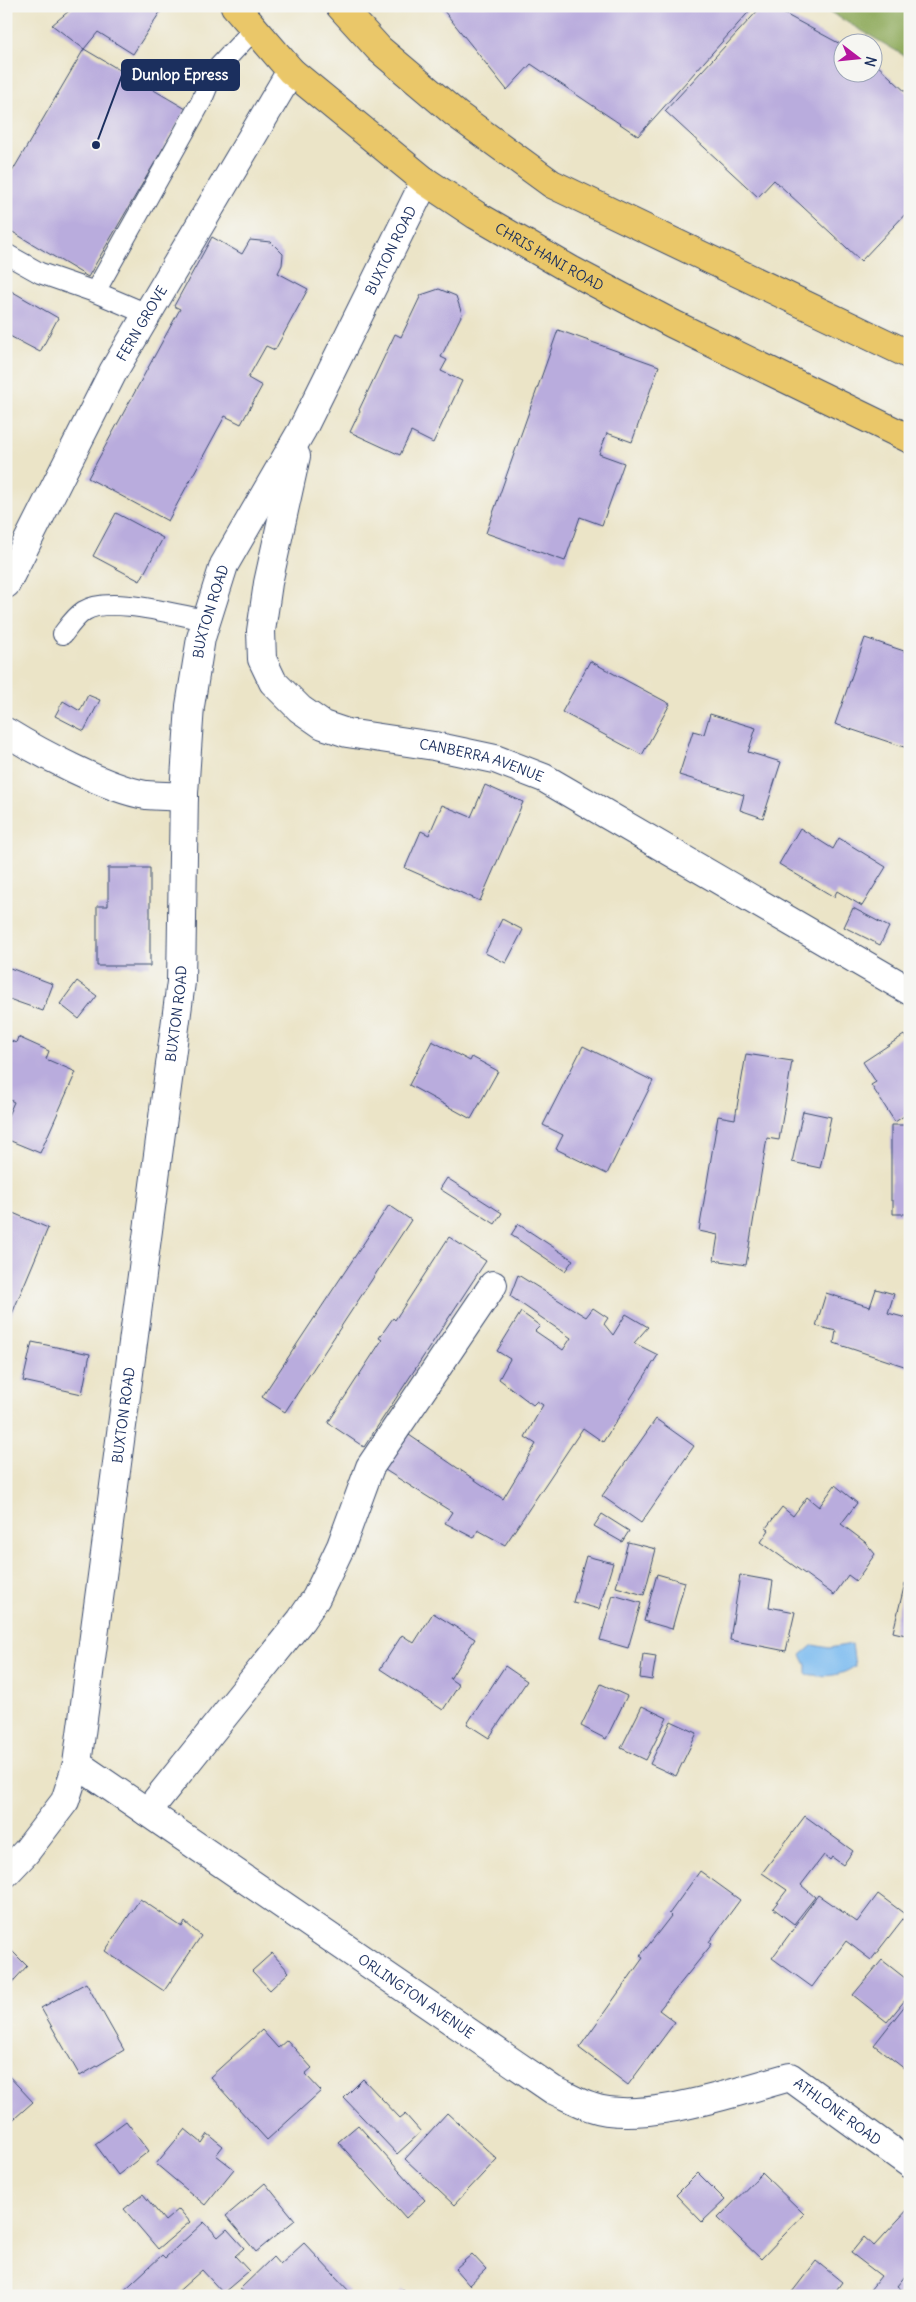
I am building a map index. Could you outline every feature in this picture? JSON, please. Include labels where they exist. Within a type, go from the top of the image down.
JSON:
[{"type":"main road","name":"CHRIS HANI ROAD","points":[[235,6],[291,71],[425,181],[476,214],[588,279],[673,324],[910,439]]},
{"type":"main road","points":[[340,6],[378,49],[456,114],[552,184],[910,355]]},
{"type":"street","name":"FERN GROVE","points":[[6,584],[113,372],[291,71]]},
{"type":"street","name":"BUXTON ROAD","points":[[6,1873],[26,1852],[65,1801],[77,1764],[181,982],[184,796],[190,706],[201,638],[224,565],[302,430],[425,181]]},
{"type":"street","name":"CANBERRA AVENUE","points":[[302,430],[268,583],[261,631],[262,659],[273,682],[300,709],[323,725],[346,733],[434,746],[495,759],[544,778],[910,991]]},
{"type":"street","points":[[6,732],[31,747],[108,783],[145,794],[184,796]]},
{"type":"street","points":[[147,1812],[301,1620],[316,1598],[341,1546],[370,1468],[493,1286]]},
{"type":"street","name":"ORLINGTON AVENUE","points":[[77,1764],[553,2090],[592,2108],[630,2113],[664,2109],[790,2077]]},
{"type":"street","name":"ATHLONE ROAD","points":[[790,2077],[910,2164]]},
{"type":"lane","points":[[95,292],[201,102],[214,73],[254,29]]},
{"type":"lane","points":[[6,254],[40,273],[95,292],[147,314]]},
{"type":"lane","points":[[63,634],[71,622],[84,610],[112,603],[206,620]]},
{"type":"green space","points":[[819,6],[910,6],[910,59],[884,44],[884,32],[864,32]]},
{"type":"water","points":[[852,1644],[855,1666],[849,1670],[832,1675],[806,1674],[806,1665],[801,1655],[813,1645],[829,1648]]},
{"type":"building","points":[[75,6],[164,6],[133,54],[98,32],[84,49],[52,25]]},
{"type":"building","points":[[440,6],[754,6],[638,136],[531,64],[507,90]]},
{"type":"building","points":[[762,6],[770,6],[834,41],[834,82],[884,82],[884,71],[910,96],[910,209],[861,261],[774,180],[758,197],[665,111]]},
{"type":"building","points":[[84,49],[186,109],[88,277],[6,228],[6,182]]},
{"type":"building","points":[[212,237],[242,254],[250,240],[271,242],[283,254],[282,265],[278,273],[308,289],[275,350],[266,346],[248,378],[262,386],[241,424],[225,416],[168,521],[88,478],[180,309],[174,306]]},
{"type":"building","points":[[6,288],[58,318],[40,352],[6,334]]},
{"type":"building","points":[[439,289],[456,296],[462,314],[441,357],[447,360],[441,371],[462,381],[433,443],[411,432],[400,455],[350,432],[395,334],[401,337],[421,295]]},
{"type":"building","points":[[558,330],[659,366],[632,442],[607,433],[599,454],[624,463],[602,525],[580,517],[565,561],[486,533]]},
{"type":"building","points":[[116,513],[163,538],[140,581],[93,556]]},
{"type":"building","points":[[865,638],[910,653],[910,749],[835,724]]},
{"type":"building","points":[[590,661],[670,704],[642,755],[562,712]]},
{"type":"building","points":[[88,695],[100,700],[84,731],[55,716],[63,701],[80,711]]},
{"type":"building","points":[[710,714],[756,728],[748,752],[781,762],[763,818],[740,810],[744,795],[679,775],[693,731],[704,734]]},
{"type":"building","points":[[485,785],[523,802],[480,901],[405,868],[421,831],[429,835],[442,805],[471,817]]},
{"type":"building","points":[[800,828],[833,849],[839,838],[886,867],[862,906],[837,891],[834,897],[779,864]]},
{"type":"building","points":[[108,868],[150,868],[150,966],[97,966],[97,906],[108,906]]},
{"type":"building","points":[[853,908],[889,927],[880,945],[844,927]]},
{"type":"building","points":[[502,919],[523,930],[506,963],[485,953]]},
{"type":"building","points":[[10,968],[53,984],[43,1011],[6,998],[6,976]]},
{"type":"building","points":[[77,981],[97,996],[79,1019],[60,1004]]},
{"type":"building","points":[[904,1035],[910,1043],[910,1112],[895,1122],[871,1085],[876,1082],[863,1062]]},
{"type":"building","points":[[18,1037],[49,1051],[46,1059],[76,1072],[40,1153],[6,1139],[6,1120],[14,1102],[6,1098],[6,1039],[16,1043]]},
{"type":"building","points":[[432,1041],[470,1061],[472,1057],[498,1071],[471,1119],[409,1085]]},
{"type":"building","points":[[583,1046],[653,1081],[607,1174],[556,1149],[563,1135],[543,1125]]},
{"type":"building","points":[[746,1054],[792,1061],[779,1140],[767,1138],[746,1265],[714,1260],[718,1235],[699,1231],[718,1116],[735,1119]]},
{"type":"building","points":[[803,1111],[831,1117],[820,1168],[792,1162]]},
{"type":"building","points":[[891,1125],[910,1125],[910,1214],[893,1214],[893,1201],[891,1201]]},
{"type":"building","points":[[447,1178],[502,1213],[495,1224],[440,1189]]},
{"type":"building","points":[[389,1205],[411,1220],[285,1412],[262,1397]]},
{"type":"building","points":[[6,1210],[48,1228],[9,1321],[6,1320]]},
{"type":"building","points":[[518,1224],[573,1260],[565,1271],[511,1235]]},
{"type":"building","points":[[449,1237],[486,1261],[364,1447],[328,1423],[382,1340],[379,1338],[393,1318],[395,1320]]},
{"type":"building","points":[[518,1275],[586,1317],[593,1308],[608,1318],[604,1324],[613,1335],[626,1314],[648,1327],[634,1343],[658,1355],[603,1442],[583,1428],[505,1545],[478,1530],[474,1538],[445,1523],[452,1512],[385,1470],[409,1435],[503,1499],[536,1444],[525,1437],[543,1405],[537,1401],[533,1405],[499,1379],[510,1359],[497,1351],[521,1312],[540,1326],[535,1331],[563,1350],[571,1338],[510,1296]]},
{"type":"building","points":[[876,1289],[894,1294],[888,1313],[910,1319],[910,1368],[834,1343],[836,1331],[816,1326],[826,1293],[870,1307]]},
{"type":"building","points":[[32,1342],[90,1354],[82,1394],[23,1381]]},
{"type":"building","points":[[656,1419],[694,1446],[641,1523],[602,1496]]},
{"type":"building","points":[[835,1485],[857,1503],[841,1524],[865,1542],[875,1554],[856,1581],[848,1575],[834,1595],[761,1542],[769,1530],[766,1528],[782,1507],[793,1516],[807,1497],[819,1507]]},
{"type":"building","points":[[602,1514],[629,1531],[622,1542],[594,1526]]},
{"type":"building","points":[[628,1542],[656,1549],[644,1595],[616,1587]]},
{"type":"building","points":[[586,1556],[613,1563],[599,1609],[573,1602]]},
{"type":"building","points":[[657,1574],[685,1582],[672,1629],[644,1621]]},
{"type":"building","points":[[740,1575],[773,1581],[769,1607],[795,1612],[786,1651],[730,1640]]},
{"type":"building","points":[[905,1583],[910,1584],[910,1636],[893,1632]]},
{"type":"building","points":[[613,1595],[641,1603],[628,1648],[600,1640]]},
{"type":"building","points":[[433,1613],[475,1639],[450,1679],[459,1685],[443,1710],[380,1669],[402,1635],[414,1643]]},
{"type":"building","points":[[643,1654],[656,1656],[652,1680],[640,1678]]},
{"type":"building","points":[[505,1666],[527,1681],[489,1738],[467,1724]]},
{"type":"building","points":[[601,1684],[627,1696],[606,1739],[581,1726]]},
{"type":"building","points":[[642,1706],[667,1718],[646,1760],[621,1748]]},
{"type":"building","points":[[671,1721],[697,1733],[676,1776],[650,1764]]},
{"type":"building","points":[[805,1816],[853,1851],[843,1865],[832,1857],[830,1860],[824,1855],[801,1885],[815,1897],[794,1924],[773,1908],[787,1890],[762,1873]]},
{"type":"building","points":[[700,1871],[740,1900],[709,1942],[712,1944],[659,2010],[675,2022],[628,2085],[579,2048],[643,1958],[640,1956],[671,1916],[669,1914]]},
{"type":"building","points":[[878,1894],[906,1915],[871,1960],[846,1941],[812,1987],[772,1958],[818,1895],[857,1922]]},
{"type":"building","points":[[140,1899],[182,1927],[185,1922],[201,1936],[164,1991],[105,1951]]},
{"type":"building","points":[[11,1950],[27,1966],[6,1989],[6,1955]]},
{"type":"building","points":[[272,1953],[289,1972],[270,1990],[252,1971]]},
{"type":"building","points":[[882,1960],[910,1982],[910,1994],[887,2022],[853,1995]]},
{"type":"building","points":[[86,1983],[124,2050],[80,2076],[41,2008]]},
{"type":"building","points":[[910,1999],[910,2073],[874,2045]]},
{"type":"building","points":[[262,2030],[278,2048],[287,2040],[312,2068],[305,2074],[321,2091],[267,2140],[210,2077]]},
{"type":"building","points":[[6,2073],[33,2102],[6,2126]]},
{"type":"building","points":[[363,2079],[400,2118],[405,2114],[421,2132],[397,2154],[344,2098]]},
{"type":"building","points":[[447,2113],[497,2159],[454,2205],[405,2159]]},
{"type":"building","points":[[126,2121],[149,2151],[118,2175],[95,2144]]},
{"type":"building","points":[[358,2125],[425,2200],[406,2218],[338,2142]]},
{"type":"building","points":[[185,2129],[202,2143],[208,2134],[223,2146],[216,2155],[234,2169],[205,2205],[156,2164]]},
{"type":"building","points":[[698,2173],[725,2200],[702,2222],[676,2195]]},
{"type":"building","points":[[762,2173],[804,2214],[761,2259],[718,2218]]},
{"type":"building","points":[[265,2183],[295,2220],[256,2252],[226,2216]]},
{"type":"building","points":[[143,2194],[165,2221],[179,2209],[190,2222],[158,2249],[124,2209]]},
{"type":"building","points":[[910,2207],[910,2270],[897,2286],[902,2290],[898,2296],[871,2296],[870,2290],[881,2276],[851,2253],[864,2237],[874,2246]]},
{"type":"building","points":[[204,2222],[218,2237],[227,2229],[244,2248],[235,2256],[249,2271],[223,2293],[202,2270],[173,2296],[118,2296],[162,2255],[165,2258]]},
{"type":"building","points":[[304,2243],[349,2291],[344,2296],[249,2296],[240,2289],[273,2257],[280,2265]]},
{"type":"building","points":[[472,2254],[486,2269],[469,2285],[455,2269]]},
{"type":"building","points":[[816,2261],[842,2282],[832,2296],[789,2296]]},
{"type":"building","points":[[403,2289],[410,2296],[396,2296]]},
{"type":"place","name":"Dunlop Epress","points":[[96,145]]}]
